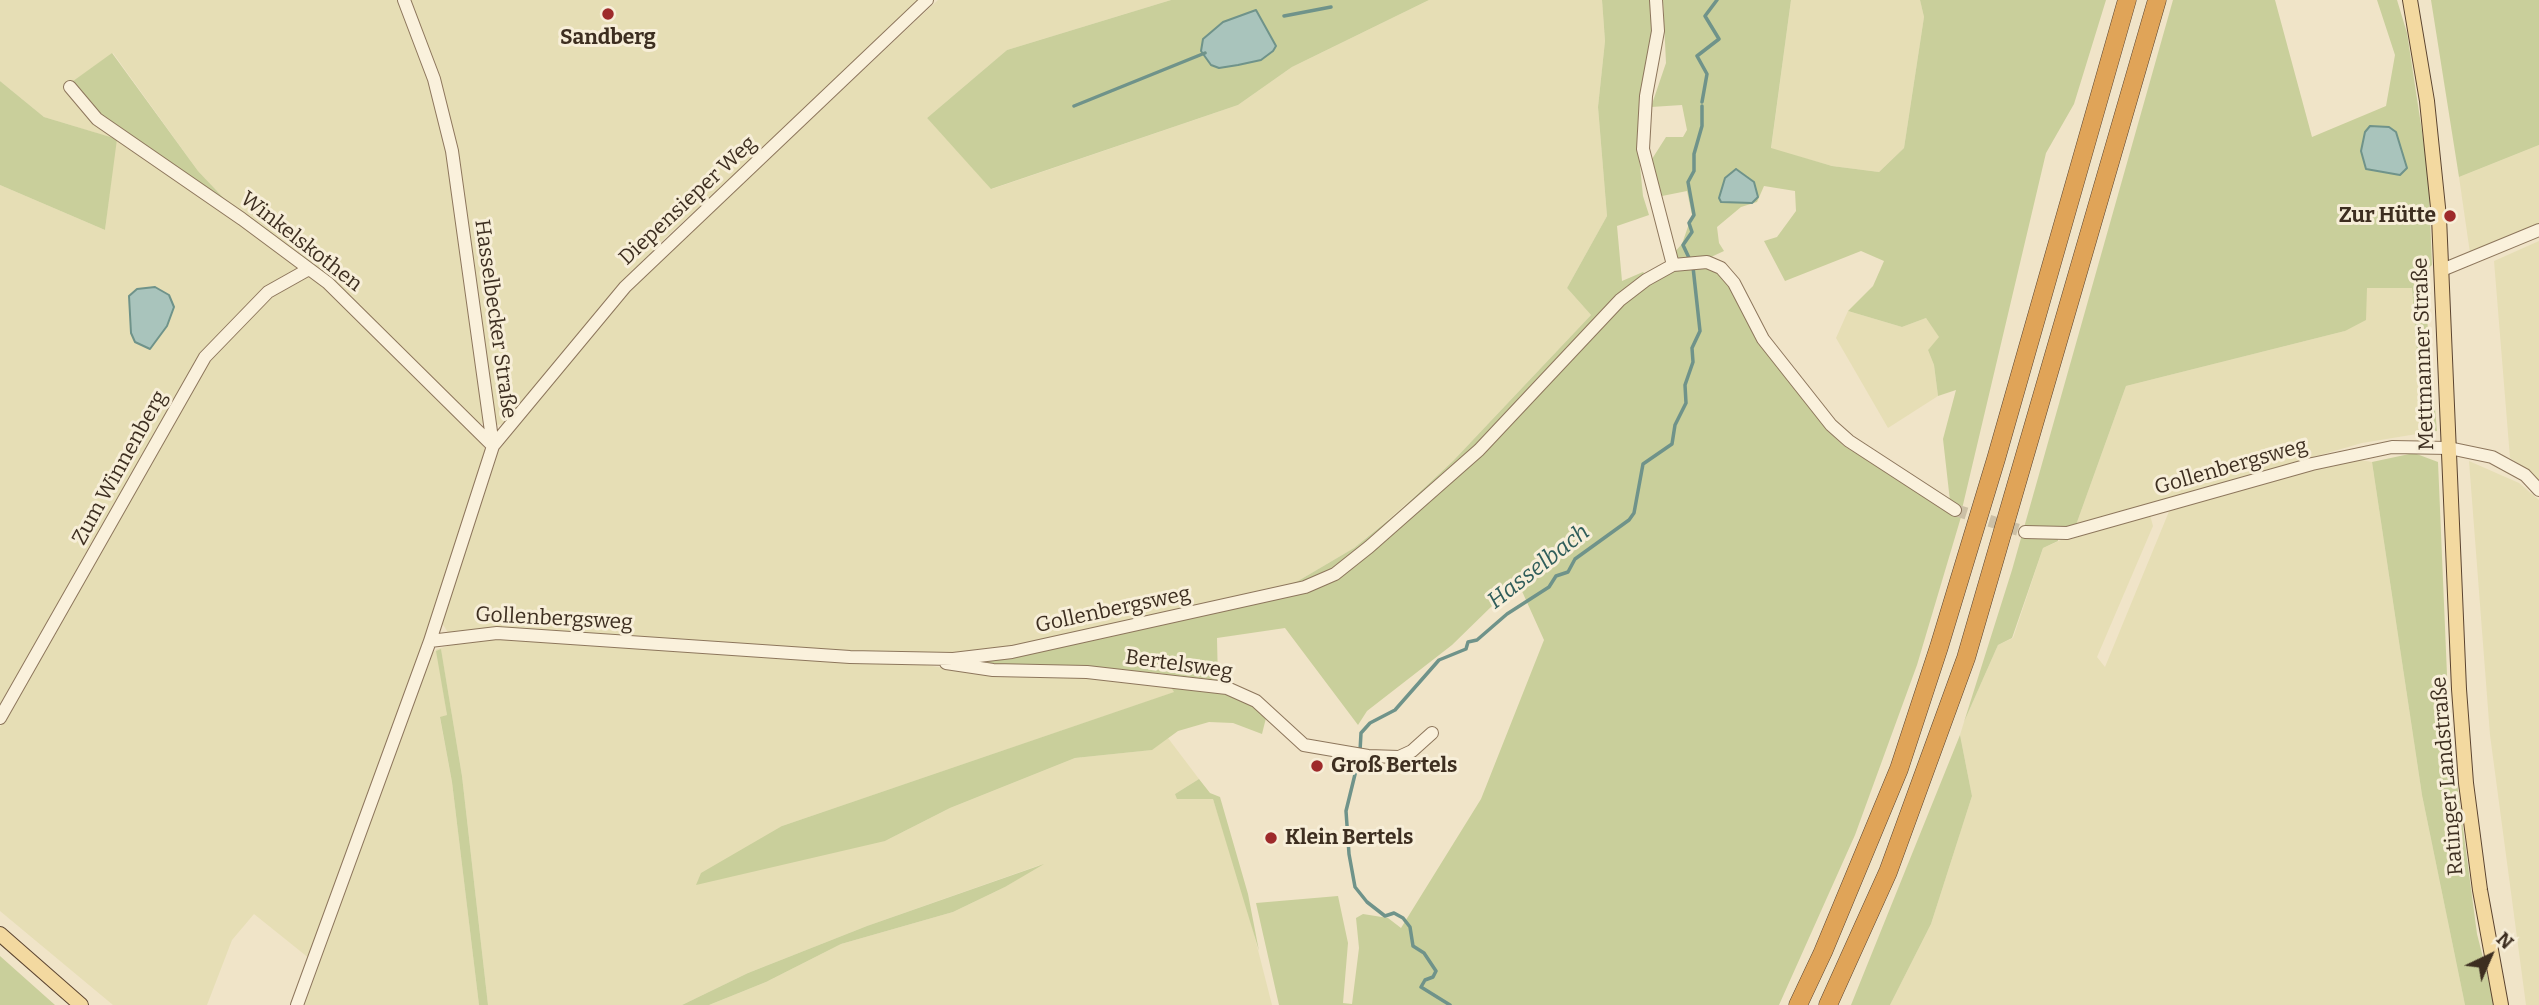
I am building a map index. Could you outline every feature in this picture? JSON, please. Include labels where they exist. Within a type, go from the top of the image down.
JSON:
[{"type":"highway","points":[[1798,1005],[1885,804],[1939,647],[1996,459],[2127,0]]},
{"type":"highway","points":[[1828,1005],[1888,872],[1966,659],[2157,0]]},
{"type":"main road","name":"Mettmanner Straße","points":[[2410,0],[2427,101],[2442,270],[2454,540]]},
{"type":"main road","name":"Ratinger Landstraße","points":[[2454,540],[2466,783],[2480,890],[2501,1005]]},
{"type":"main road","points":[[0,934],[81,1005]]},
{"type":"street","name":"Hasselbecker Straße","points":[[404,0],[434,79],[452,151],[493,446],[430,641]]},
{"type":"street","name":"Diepensieper Weg","points":[[493,446],[625,287],[927,0]]},
{"type":"street","points":[[1656,0],[1658,31],[1646,96],[1643,149],[1678,265]]},
{"type":"street","name":"Winkelskothen","points":[[70,87],[97,119],[328,283],[493,446]]},
{"type":"street","points":[[2442,270],[2539,230]]},
{"type":"street","name":"Gollenbergsweg","points":[[430,641],[497,633],[850,657],[936,659],[1012,652],[1285,593],[1335,574],[1369,547],[1479,450],[1620,300],[1646,280],[1678,265],[1707,262],[1728,275],[1762,338],[1830,425],[1849,441],[1955,510]]},
{"type":"street","name":"Zum Winnenberg","points":[[0,718],[205,357],[268,292],[309,269]]},
{"type":"street","name":"Gollenbergsweg","points":[[2025,532],[2067,533],[2312,464],[2392,447],[2449,448],[2492,457],[2525,475],[2539,490]]},
{"type":"street","points":[[297,1005],[430,641]]},
{"type":"street","name":"Bertelsweg","points":[[936,659],[956,666],[1087,672],[1227,688],[1264,707],[1297,741],[1354,754],[1399,757],[1412,751],[1432,733]]},
{"type":"shaded area","points":[[0,0],[400,0],[429,79],[448,151],[487,423],[478,424],[391,341],[235,210],[198,171],[113,53],[70,84],[325,286],[481,440],[486,452],[461,540],[310,959],[254,914],[232,940],[207,1005],[113,1005],[0,911],[0,727],[18,697],[0,710],[0,185],[105,230],[116,139],[44,117],[0,81]]},
{"type":"shaded area","points":[[408,0],[921,0],[795,122],[665,238],[621,285],[506,424],[496,425],[458,146]]},
{"type":"shaded area","points":[[938,0],[1171,0],[1007,50],[927,118],[992,189],[1238,105],[1292,67],[1429,0],[1602,0],[1605,41],[1598,107],[1607,216],[1567,288],[1591,315],[1453,461],[1397,512],[1354,548],[1298,581],[1277,589],[1034,643],[933,655],[449,634],[442,623],[499,450],[627,292]]},
{"type":"shaded area","points":[[1791,0],[1920,0],[1924,17],[1904,148],[1879,172],[1832,166],[1771,149]]},
{"type":"shaded area","points":[[2539,145],[2539,224],[2470,253],[2459,177]]},
{"type":"shaded area","points":[[2539,241],[2539,482],[2528,470],[2510,458],[2494,261]]},
{"type":"shaded area","points":[[2367,288],[2412,288],[2423,433],[2362,443],[2076,525],[2126,386],[2345,331]]},
{"type":"shaded area","points":[[1848,311],[1902,327],[1926,318],[1940,337],[1928,350],[1934,365],[1938,396],[1888,428],[1836,338]]},
{"type":"shaded area","points":[[2355,459],[2372,462],[2422,795],[2465,1005],[1890,1005],[1931,924],[1972,796],[1960,735],[1964,722],[1998,645],[2013,638],[2043,548],[2079,532],[2150,515],[2153,526],[2097,657],[2105,667],[2170,509]]},
{"type":"shaded area","points":[[2469,461],[2519,483],[2539,500],[2539,1005],[2526,1005],[2490,735]]},
{"type":"shaded area","points":[[482,637],[913,663],[957,670],[1087,675],[1169,684],[1175,692],[782,826],[885,841],[950,808],[1075,758],[1151,750],[1168,738],[1199,779],[1175,794],[1213,799],[1245,899],[1272,1005],[709,1005],[766,982],[841,944],[953,912],[1005,887],[1040,865],[867,926],[748,973],[682,1005],[488,1005],[462,776],[441,650],[437,651],[447,715],[440,718],[452,782],[479,1005],[304,1005],[429,656],[437,649]]},
{"type":"green space","points":[[1171,0],[1429,0],[1292,67],[1238,105],[991,189],[927,118],[1007,50]],"holes":[[[1256,10],[1211,65],[1201,51],[1223,22]]]},
{"type":"green space","points":[[1602,0],[1652,0],[1654,29],[1638,146],[1643,196],[1649,215],[1617,226],[1622,281],[1643,272],[1647,276],[1478,448],[1353,556],[1302,586],[1277,589],[1298,581],[1354,548],[1397,513],[1453,461],[1591,315],[1567,288],[1607,216],[1598,107],[1605,41]]},
{"type":"green space","points":[[1663,0],[1791,0],[1771,148],[1832,166],[1879,172],[1904,148],[1924,17],[1920,0],[2106,0],[2074,104],[2046,153],[1962,509],[1950,501],[1943,439],[1956,390],[1938,396],[1934,365],[1928,350],[1939,337],[1926,318],[1902,327],[1848,311],[1873,286],[1884,261],[1861,251],[1785,281],[1764,241],[1777,237],[1796,211],[1795,191],[1764,186],[1757,202],[1741,207],[1717,227],[1719,243],[1724,251],[1711,257],[1669,258],[1682,244],[1692,215],[1687,191],[1657,197],[1652,159],[1666,137],[1683,137],[1687,130],[1682,105],[1651,107],[1666,63]]},
{"type":"green space","points":[[2173,0],[2275,0],[2312,137],[2386,106],[2395,55],[2377,0],[2397,0],[2407,33],[2428,171],[2432,265],[2423,273],[2437,431],[2423,433],[2412,288],[2367,288],[2366,320],[2345,331],[2126,386],[2076,525],[2057,527],[2058,541],[2043,548],[2012,638],[1998,645],[1964,722],[2012,570]]},
{"type":"green space","points":[[2431,0],[2539,0],[2539,145],[2459,177]]},
{"type":"green space","points":[[112,53],[198,171],[235,210],[124,137],[69,84]]},
{"type":"green space","points":[[0,81],[44,117],[117,139],[105,230],[0,185]]},
{"type":"green space","points":[[1704,267],[1718,273],[1727,283],[1758,341],[1829,432],[1844,446],[1961,517],[1917,665],[1855,835],[1779,1005],[1279,1005],[1256,903],[1338,896],[1348,943],[1343,1003],[1352,1004],[1359,948],[1356,918],[1363,914],[1388,918],[1401,928],[1481,799],[1544,640],[1521,589],[1493,605],[1452,645],[1367,711],[1358,725],[1285,628],[1217,638],[1218,683],[1158,673],[959,663],[1324,581],[1477,457],[1626,299],[1671,269]]},
{"type":"green space","points":[[2414,453],[2438,462],[2449,722],[2477,934],[2495,1005],[2465,1005],[2422,795],[2372,462]]},
{"type":"green space","points":[[441,649],[462,776],[488,1005],[479,1005],[452,782],[440,717],[447,715],[436,651]]},
{"type":"green space","points":[[1169,684],[1239,697],[1267,714],[1262,734],[1233,723],[1209,722],[1178,731],[1152,750],[1075,758],[950,808],[885,841],[696,885],[701,873],[782,826],[1174,692]]},
{"type":"green space","points":[[1960,735],[1972,796],[1931,924],[1890,1005],[1851,1005]]},
{"type":"green space","points":[[1199,779],[1210,793],[1220,797],[1248,894],[1259,951],[1213,799],[1177,799],[1175,794]]},
{"type":"green space","points":[[1044,864],[1005,887],[953,912],[841,944],[766,982],[709,1005],[682,1005],[748,973],[867,926]]},
{"type":"green space","points":[[0,956],[55,1005],[0,1005]]},
{"type":"water","points":[[1256,10],[1276,46],[1273,51],[1261,60],[1219,68],[1211,65],[1201,51],[1203,39],[1223,22]]},
{"type":"water","points":[[2370,126],[2389,127],[2396,132],[2407,168],[2400,175],[2366,169],[2361,151],[2365,132]]},
{"type":"water","points":[[1736,169],[1754,182],[1758,197],[1752,203],[1721,202],[1719,198],[1725,178]]},
{"type":"water","points":[[155,287],[169,295],[174,307],[167,326],[150,349],[135,342],[131,333],[129,296],[137,289]]},
{"type":"waterway","name":"Hasselbach","points":[[1702,102],[1707,74],[1697,56],[1719,39],[1705,16],[1717,0]]},
{"type":"waterway","points":[[1284,16],[1331,7]]},
{"type":"waterway","points":[[1074,106],[1205,53]]},
{"type":"waterway","name":"Hasselbach","points":[[1690,260],[1683,245],[1692,232],[1689,223],[1694,215],[1688,182],[1694,171],[1694,154],[1702,126],[1702,106]]},
{"type":"waterway","name":"Hasselbach","points":[[1360,751],[1361,733],[1370,723],[1395,710],[1439,660],[1466,649],[1468,642],[1477,640],[1507,614],[1549,587],[1556,576],[1568,572],[1575,559],[1629,520],[1634,513],[1643,464],[1672,444],[1675,425],[1686,403],[1685,385],[1693,362],[1692,348],[1700,331],[1693,267]]},
{"type":"waterway","name":"Hasselbach","points":[[1359,758],[1346,811],[1355,887],[1367,902],[1385,916],[1394,913],[1403,918],[1410,927],[1413,946],[1424,953],[1436,971],[1421,987],[1450,1005]]},
{"type":"tunnel","points":[[1955,510],[2025,532]]},
{"type":"place","name":"Sandberg","points":[[608,14]]},
{"type":"place","name":"Zur Hütte","points":[[2450,216]]},
{"type":"place","name":"Groß Bertels","points":[[1317,766]]},
{"type":"place","name":"Klein Bertels","points":[[1271,838]]}]
